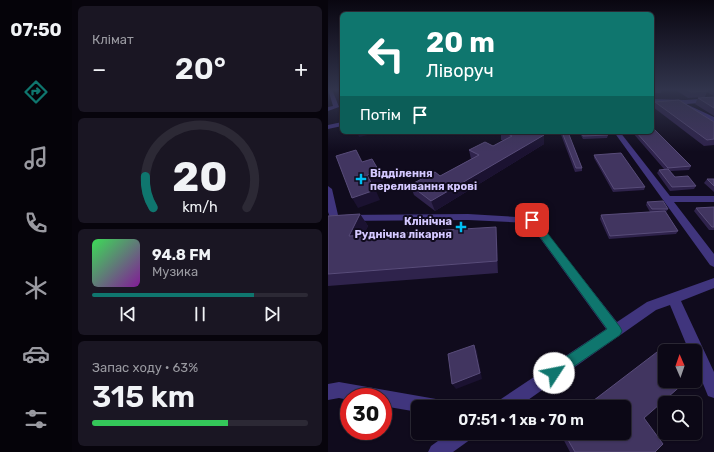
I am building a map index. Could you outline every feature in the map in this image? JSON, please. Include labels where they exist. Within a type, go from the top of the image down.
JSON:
[{"type":"street","points":[[695,110],[714,120]]},
{"type":"street","points":[[328,127],[340,124]]},
{"type":"street","points":[[618,134],[714,262]]},
{"type":"street","points":[[328,189],[334,218],[468,217],[532,220],[616,331]]},
{"type":"street","points":[[667,199],[714,199]]},
{"type":"street","points":[[514,400],[652,306],[714,283]]},
{"type":"street","points":[[673,298],[714,390]]},
{"type":"street","points":[[328,392],[340,390]]},
{"type":"street","points":[[392,400],[411,403]]},
{"type":"street","points":[[437,452],[455,440]]},
{"type":"building","points":[[666,110],[695,110],[714,122],[714,139],[707,140]]},
{"type":"building","points":[[654,129],[691,166],[668,168],[638,134],[654,134]]},
{"type":"building","points":[[508,134],[544,135],[431,201],[410,185],[435,172],[440,176],[479,155],[469,150],[485,142],[493,146],[512,136]]},
{"type":"building","points":[[563,134],[569,134],[582,168],[576,168]]},
{"type":"building","points":[[582,134],[608,135],[583,136]]},
{"type":"building","points":[[356,150],[362,162],[372,159],[379,171],[367,175],[375,190],[352,198],[336,156]]},
{"type":"building","points":[[621,153],[645,187],[614,189],[594,155]]},
{"type":"building","points":[[668,169],[675,177],[688,176],[696,186],[672,187],[659,170]]},
{"type":"building","points":[[707,179],[714,179],[714,186]]},
{"type":"building","points":[[663,201],[668,209],[652,209],[647,202]]},
{"type":"building","points":[[714,207],[714,227],[712,227],[696,208]]},
{"type":"building","points":[[665,211],[678,231],[610,236],[601,215]]},
{"type":"building","points":[[360,214],[349,236],[496,227],[497,261],[328,274],[328,216]]},
{"type":"building","points":[[474,345],[480,373],[452,384],[448,354]]},
{"type":"building","points":[[657,352],[658,388],[678,388],[669,396],[658,396],[658,406],[644,418],[658,437],[658,440],[660,440],[663,444],[655,452],[575,452],[568,440],[631,440],[631,400],[594,400]]},
{"type":"place","name":"Відділення переливання крові","points":[[361,179]]},
{"type":"place","name":"Клінічна Руднічна лікарня","points":[[461,227]]},
{"type":"route","points":[[532,220],[616,331],[554,373]]}]
